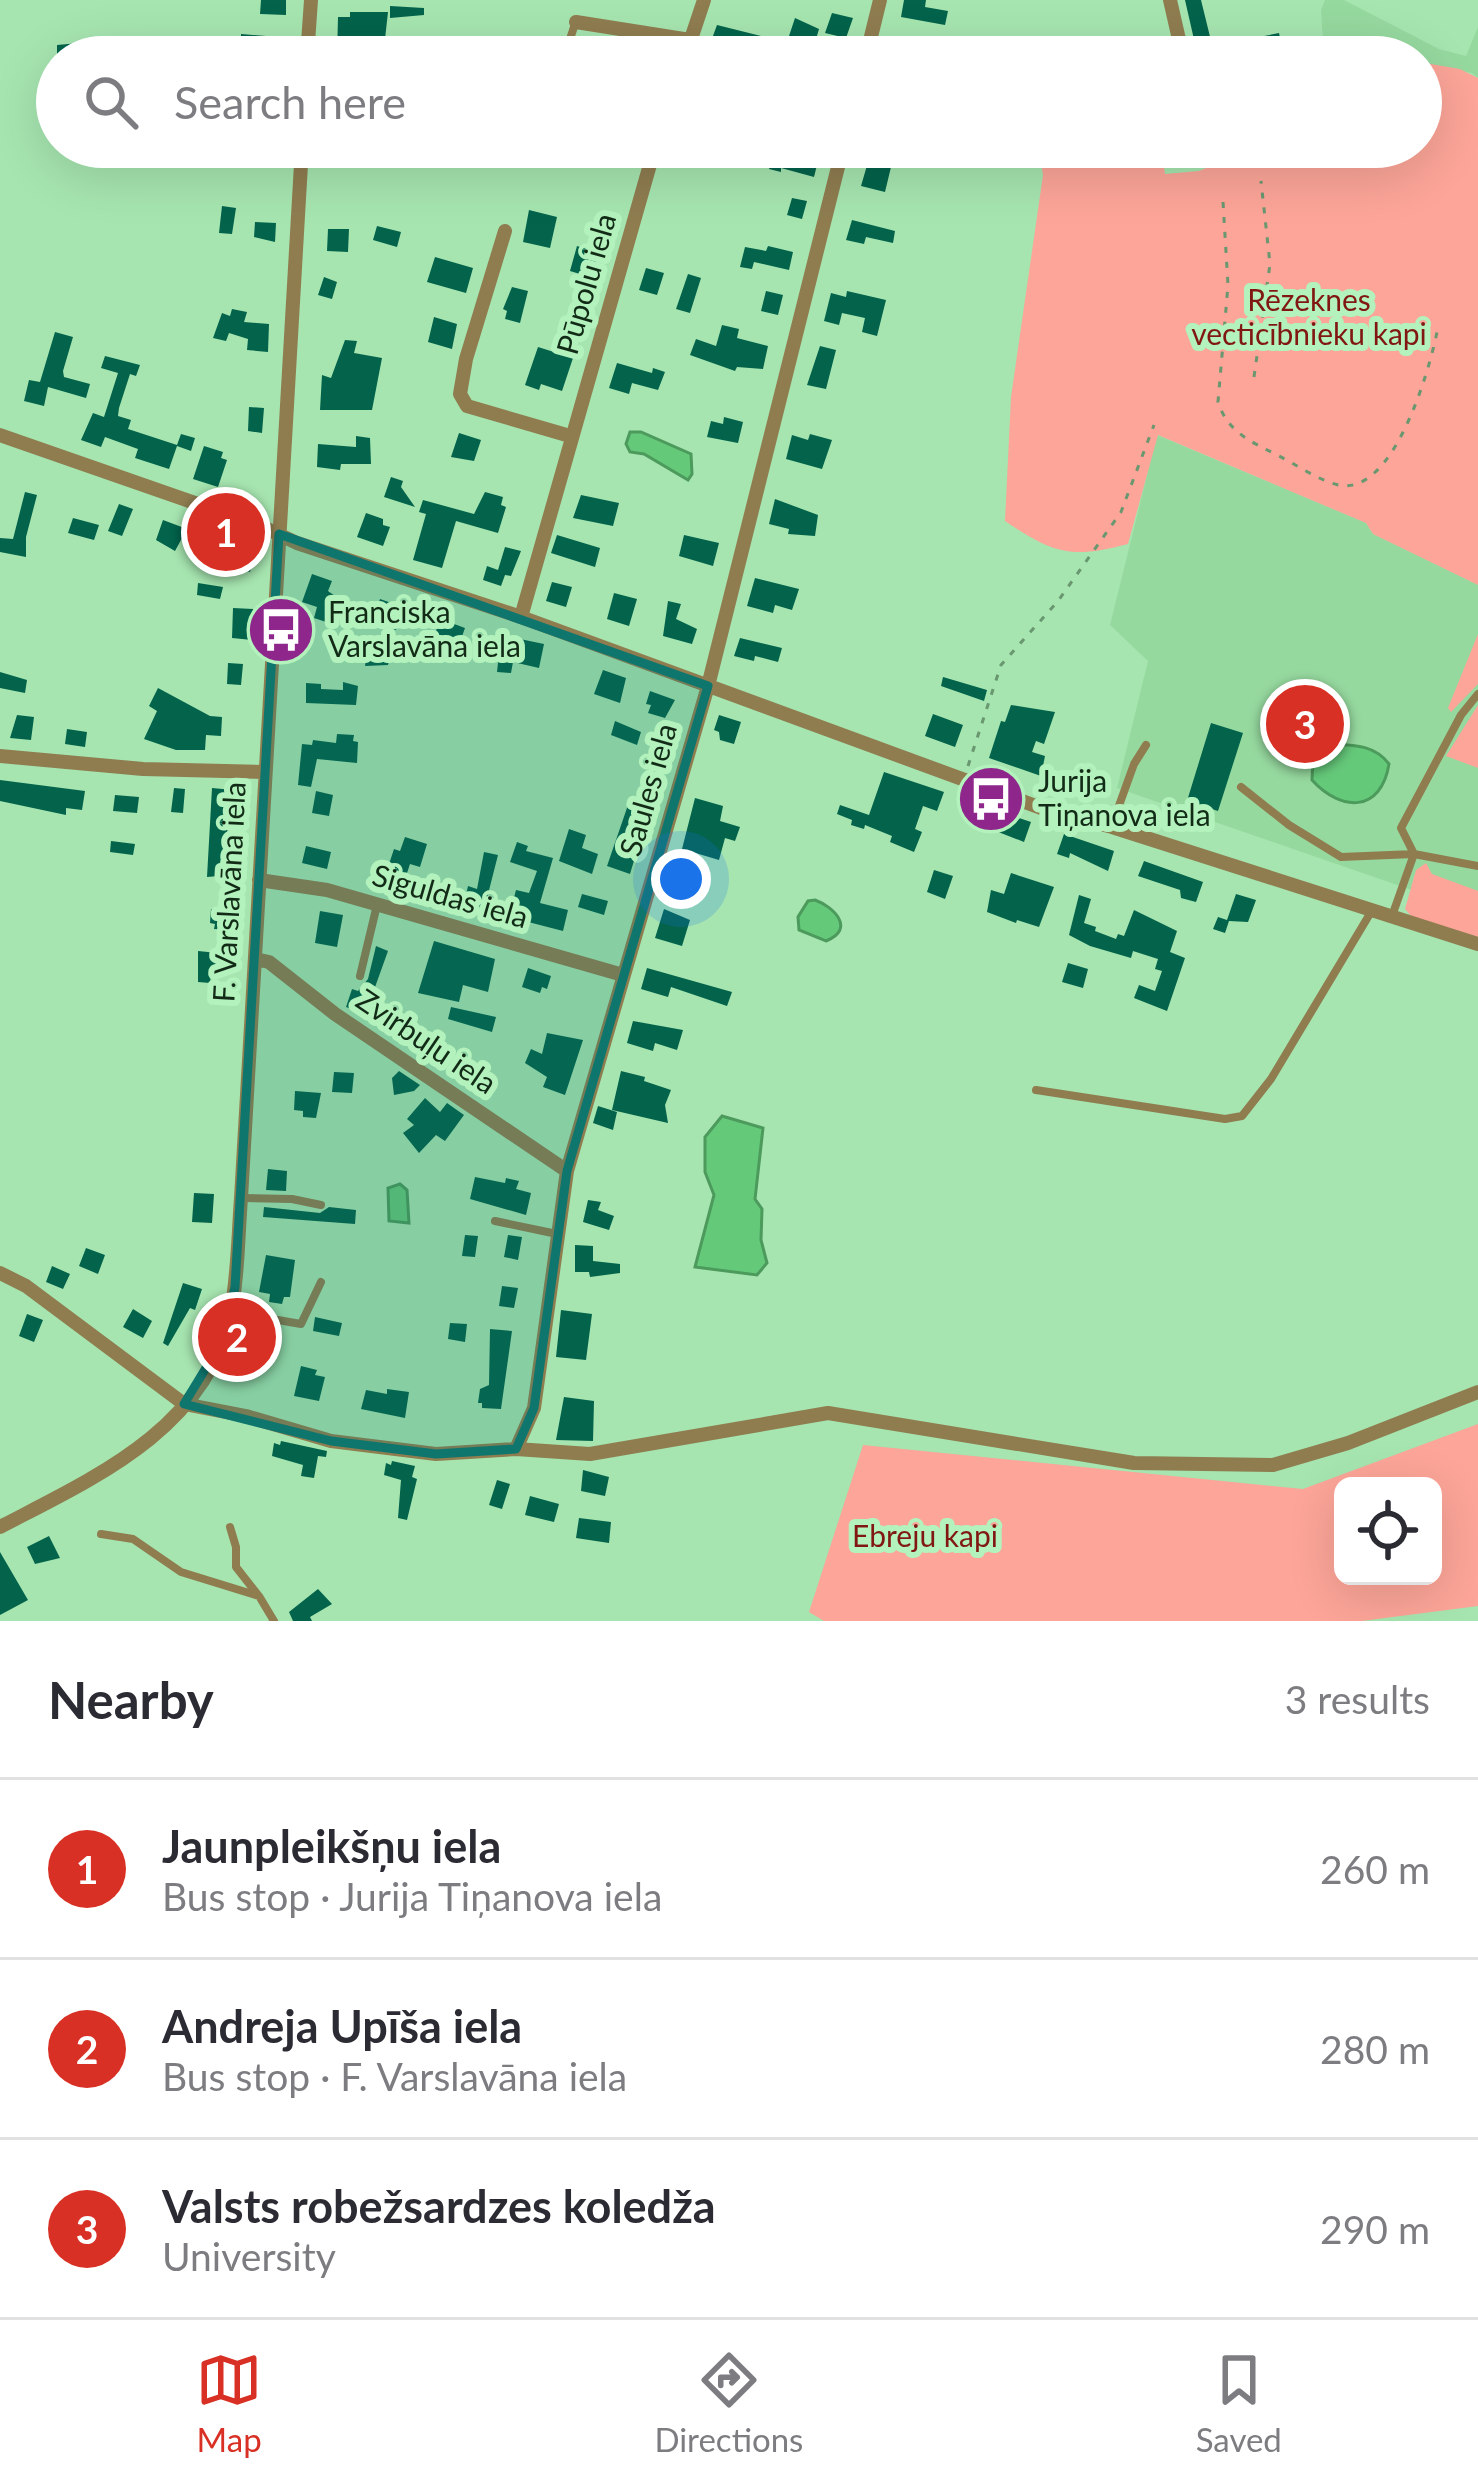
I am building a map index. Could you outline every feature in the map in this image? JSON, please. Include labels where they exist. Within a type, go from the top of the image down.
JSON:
[{"type":"street","points":[[308,36],[311,0]]},
{"type":"street","points":[[691,36],[704,0]]},
{"type":"street","points":[[871,36],[880,0]]},
{"type":"street","points":[[1170,0],[1178,36]]},
{"type":"street","points":[[576,22],[665,36]]},
{"type":"street","name":"F. Varslavāna iela","points":[[0,1527],[116,1466],[150,1442],[211,1365],[231,1312],[301,168]]},
{"type":"street","name":"Pūpolu iela","points":[[521,617],[649,168]]},
{"type":"street","name":"Saules iela","points":[[516,1449],[534,1408],[567,1171],[708,686],[838,168]]},
{"type":"street","points":[[505,231],[460,394],[467,406],[570,436]]},
{"type":"street","points":[[0,435],[521,617],[1041,808],[1478,944]]},
{"type":"street","points":[[0,756],[143,770],[263,772]]},
{"type":"street","name":"Siguldas iela","points":[[259,880],[326,890],[623,975]]},
{"type":"street","name":"Zvirbuļu iela","points":[[255,959],[268,962],[335,1014],[567,1171]]},
{"type":"street","points":[[0,1273],[26,1286],[184,1404],[331,1441],[436,1454],[516,1449],[590,1454],[828,1413],[1134,1463],[1273,1465],[1348,1443],[1478,1392]]},
{"type":"lane","points":[[571,36],[576,22]]},
{"type":"lane","points":[[1391,917],[1414,854],[1401,828],[1455,725],[1478,694]]},
{"type":"lane","points":[[1112,827],[1134,764],[1147,745]]},
{"type":"lane","points":[[1241,787],[1341,857],[1414,854],[1478,866]]},
{"type":"lane","points":[[360,976],[377,904]]},
{"type":"lane","points":[[1036,1090],[1225,1119],[1242,1116],[1271,1079],[1372,910]]},
{"type":"lane","points":[[241,1198],[321,1205]]},
{"type":"lane","points":[[495,1221],[557,1234]]},
{"type":"lane","points":[[231,1312],[302,1324],[321,1282]]},
{"type":"lane","points":[[230,1527],[236,1567],[274,1621]]},
{"type":"lane","points":[[101,1534],[133,1539],[181,1572],[259,1596]]},
{"type":"path","points":[[1254,377],[1270,263],[1261,181]]},
{"type":"path","points":[[1223,202],[1228,286],[1218,402],[1223,419],[1237,433],[1337,484],[1367,481],[1380,468],[1416,402],[1437,332]]},
{"type":"path","points":[[965,780],[1000,664],[1058,601],[1121,512],[1154,425]]},
{"type":"highlighted area","points":[[279,534],[708,686],[567,1171],[534,1408],[516,1449],[436,1454],[331,1441],[184,1404],[223,1340],[235,1287]]},
{"type":"shaded area","points":[[1325,0],[1344,0],[1414,36],[1323,36]]},
{"type":"shaded area","points":[[1478,27],[1478,78],[1442,67],[1442,50],[1466,56]]},
{"type":"shaded area","points":[[630,432],[641,432],[691,454],[688,480],[644,454],[630,452],[626,444]]},
{"type":"shaded area","points":[[1157,435],[1366,523],[1373,534],[1478,585],[1478,913],[1117,788],[1148,661],[1110,625]]},
{"type":"shaded area","points":[[1332,744],[1371,750],[1389,764],[1378,792],[1369,799],[1347,802],[1312,780],[1313,757]]},
{"type":"shaded area","points":[[815,900],[835,913],[841,925],[826,941],[799,930],[798,917],[808,901]]},
{"type":"shaded area","points":[[722,1116],[763,1128],[755,1199],[762,1209],[761,1240],[767,1263],[757,1275],[695,1267],[714,1195],[705,1172],[705,1137]]},
{"type":"shaded area","points":[[400,1184],[407,1190],[409,1223],[389,1221],[388,1188]]},
{"type":"green space","name":"Rēzeknes vecticībnieku kapi","points":[[1442,66],[1478,78],[1478,585],[1373,534],[1366,523],[1158,435],[1128,544],[1064,551],[1005,521],[1011,397],[1042,168],[1164,168],[1165,174],[1442,168]]},
{"type":"green space","points":[[1478,634],[1478,684],[1451,712],[1448,708]]},
{"type":"green space","points":[[1478,705],[1478,768],[1446,756]]},
{"type":"green space","points":[[1426,863],[1432,874],[1478,891],[1478,937],[1412,917],[1405,909],[1416,870]]},
{"type":"green space","name":"Ebreju kapi","points":[[1478,1424],[1478,1606],[1362,1621],[824,1621],[809,1612],[863,1445],[1303,1489],[1334,1477],[1334,1585],[1442,1585],[1442,1477],[1335,1477]]},
{"type":"building","points":[[261,0],[286,0],[286,15],[260,14]]},
{"type":"building","points":[[904,0],[926,0],[925,7],[948,11],[945,25],[901,17]]},
{"type":"building","points":[[1185,0],[1201,0],[1210,36],[1193,36]]},
{"type":"building","points":[[390,6],[424,8],[424,15],[390,18]]},
{"type":"building","points":[[350,12],[388,12],[385,36],[338,36],[338,17],[350,17]]},
{"type":"building","points":[[832,13],[853,18],[847,36],[825,33]]},
{"type":"building","points":[[795,18],[819,29],[817,36],[789,36]]},
{"type":"building","points":[[717,25],[761,36],[713,36]]},
{"type":"building","points":[[781,168],[816,168],[814,177]]},
{"type":"building","points":[[866,168],[891,168],[885,192],[861,186]]},
{"type":"building","points":[[792,198],[807,201],[802,219],[787,215]]},
{"type":"building","points":[[222,206],[236,208],[232,234],[219,233]]},
{"type":"building","points":[[529,210],[557,217],[550,248],[523,242]]},
{"type":"building","points":[[852,220],[895,231],[893,243],[866,237],[864,244],[846,240]]},
{"type":"building","points":[[255,222],[276,223],[275,242],[254,237]]},
{"type":"building","points":[[377,226],[401,232],[397,247],[373,240]]},
{"type":"building","points":[[328,229],[349,229],[348,252],[327,251]]},
{"type":"building","points":[[577,246],[599,253],[590,277],[570,271]]},
{"type":"building","points":[[768,246],[793,252],[789,270],[754,262],[752,269],[740,267],[745,247],[766,251]]},
{"type":"building","points":[[435,257],[473,268],[466,293],[427,282]]},
{"type":"building","points":[[646,268],[664,273],[657,295],[639,290]]},
{"type":"building","points":[[688,274],[701,278],[690,313],[676,309]]},
{"type":"building","points":[[324,277],[337,282],[332,299],[318,295]]},
{"type":"building","points":[[512,287],[528,291],[520,323],[505,319],[503,309]]},
{"type":"building","points":[[766,291],[783,295],[778,315],[761,311]]},
{"type":"building","points":[[847,291],[886,300],[877,336],[862,332],[865,318],[842,313],[839,325],[824,321],[831,293],[846,297]]},
{"type":"building","points":[[232,309],[247,312],[244,322],[269,324],[268,352],[247,350],[248,339],[229,333],[226,341],[213,338],[222,313],[230,316]]},
{"type":"building","points":[[434,317],[457,324],[452,349],[428,342]]},
{"type":"building","points":[[722,325],[739,329],[737,338],[768,346],[763,369],[737,367],[735,371],[690,355],[696,339],[716,346]]},
{"type":"building","points":[[55,332],[73,337],[64,377],[90,384],[86,398],[48,387],[44,406],[24,401],[29,380],[40,382]]},
{"type":"building","points":[[345,340],[357,341],[354,353],[382,358],[372,410],[320,410],[322,375],[331,378]]},
{"type":"building","points":[[820,346],[836,350],[826,389],[807,385]]},
{"type":"building","points":[[538,347],[573,358],[562,391],[525,385]]},
{"type":"building","points":[[105,356],[140,365],[136,376],[130,374],[119,408],[118,416],[131,420],[128,429],[177,445],[181,434],[195,438],[191,451],[177,446],[169,469],[135,458],[138,449],[105,437],[101,447],[81,440],[93,413],[104,417],[118,373],[101,368]]},
{"type":"building","points":[[617,363],[665,372],[658,390],[632,383],[629,394],[609,388]]},
{"type":"building","points":[[249,407],[264,408],[262,433],[248,431]]},
{"type":"building","points":[[724,417],[743,422],[738,443],[707,437],[711,421],[723,424]]},
{"type":"building","points":[[459,433],[481,440],[474,461],[451,457]]},
{"type":"building","points":[[810,434],[832,440],[822,469],[786,459],[792,435],[808,440]]},
{"type":"building","points":[[356,436],[370,438],[371,464],[341,464],[340,470],[317,467],[318,444],[356,447]]},
{"type":"building","points":[[204,446],[223,452],[221,458],[227,460],[218,487],[193,479]]},
{"type":"building","points":[[391,477],[403,481],[401,487],[415,507],[384,497]]},
{"type":"building","points":[[25,492],[37,495],[26,557],[0,552],[0,538],[13,539]]},
{"type":"building","points":[[485,492],[503,497],[501,505],[506,507],[498,533],[456,521],[442,568],[413,560],[426,514],[419,512],[423,500],[474,514]]},
{"type":"building","points":[[581,495],[619,503],[613,526],[573,518]]},
{"type":"building","points":[[775,499],[818,515],[815,536],[788,534],[789,529],[769,524]]},
{"type":"building","points":[[119,504],[133,509],[122,536],[108,531]]},
{"type":"building","points":[[366,513],[390,527],[383,546],[357,537]]},
{"type":"building","points":[[73,518],[99,525],[94,540],[68,533]]},
{"type":"building","points":[[163,520],[187,529],[175,551],[156,540]]},
{"type":"building","points":[[557,535],[600,548],[595,567],[551,553]]},
{"type":"building","points":[[684,535],[719,543],[713,566],[679,556]]},
{"type":"building","points":[[237,547],[256,553],[250,572],[236,568]]},
{"type":"building","points":[[505,547],[521,551],[511,576],[505,575],[501,586],[483,580],[487,566],[498,570]]},
{"type":"building","points":[[312,574],[332,581],[328,591],[335,596],[326,622],[314,618],[317,607],[302,602]]},
{"type":"building","points":[[755,578],[799,589],[792,610],[775,605],[773,613],[747,606]]},
{"type":"building","points":[[552,582],[572,587],[566,607],[546,601]]},
{"type":"building","points":[[198,583],[223,587],[220,599],[197,595]]},
{"type":"building","points":[[614,593],[637,599],[629,626],[607,619]]},
{"type":"building","points":[[380,599],[403,607],[396,630],[379,624],[381,618],[374,616]]},
{"type":"building","points":[[668,601],[681,604],[676,619],[697,629],[692,644],[663,636]]},
{"type":"building","points":[[233,608],[253,609],[252,640],[232,638]]},
{"type":"building","points":[[438,618],[465,628],[458,648],[435,641]]},
{"type":"building","points":[[501,635],[544,644],[539,668],[513,662],[511,673],[497,672]]},
{"type":"building","points":[[740,638],[782,648],[778,662],[734,656]]},
{"type":"building","points":[[368,645],[391,652],[388,665],[365,666]]},
{"type":"building","points":[[228,663],[243,664],[241,685],[227,684]]},
{"type":"building","points":[[603,670],[626,678],[620,703],[594,694]]},
{"type":"building","points":[[0,672],[27,680],[25,693],[0,688]]},
{"type":"building","points":[[943,677],[987,690],[984,701],[941,686]]},
{"type":"building","points":[[343,682],[358,686],[356,705],[306,703],[306,683],[343,690]]},
{"type":"building","points":[[158,688],[210,716],[222,717],[221,736],[206,735],[205,750],[176,750],[144,739],[157,711],[149,706]]},
{"type":"building","points":[[650,691],[675,700],[665,718],[648,713]]},
{"type":"building","points":[[1011,705],[1055,712],[1044,744],[1036,741],[1032,752],[1045,756],[1041,776],[989,758]]},
{"type":"building","points":[[933,714],[963,725],[955,747],[925,736]]},
{"type":"building","points":[[17,715],[34,717],[31,740],[10,738]]},
{"type":"building","points":[[719,715],[741,722],[734,744],[720,740],[714,730]]},
{"type":"building","points":[[615,721],[641,732],[637,745],[611,735]]},
{"type":"building","points":[[1211,723],[1243,733],[1218,811],[1187,801]]},
{"type":"building","points":[[67,729],[87,732],[85,747],[65,744]]},
{"type":"building","points":[[337,734],[354,735],[357,763],[317,759],[311,787],[298,785],[302,744],[312,745],[313,740],[336,743]]},
{"type":"building","points":[[1087,771],[1104,777],[1098,796],[1081,790]]},
{"type":"building","points":[[884,772],[944,792],[937,811],[923,806],[915,829],[922,832],[914,852],[890,842],[892,836],[865,825],[864,829],[851,825],[852,820],[837,814],[840,805],[869,815]]},
{"type":"building","points":[[0,780],[85,791],[82,810],[66,808],[66,815],[0,801]]},
{"type":"building","points":[[174,788],[185,789],[183,813],[171,812]]},
{"type":"building","points":[[212,788],[233,790],[226,841],[237,842],[235,867],[219,866],[219,876],[207,877]]},
{"type":"building","points":[[316,791],[333,795],[329,816],[312,813]]},
{"type":"building","points":[[115,795],[139,797],[137,813],[113,811]]},
{"type":"building","points":[[695,798],[723,806],[720,821],[740,827],[735,841],[725,838],[719,860],[682,849]]},
{"type":"building","points":[[969,801],[1031,822],[1024,842],[963,818]]},
{"type":"building","points":[[628,805],[649,811],[630,874],[607,866]]},
{"type":"building","points":[[569,829],[586,835],[582,848],[598,854],[592,874],[559,861]]},
{"type":"building","points":[[1064,834],[1114,851],[1108,871],[1070,853],[1069,858],[1057,854]]},
{"type":"building","points":[[405,837],[427,844],[420,867],[410,864],[406,876],[387,870],[394,849],[400,851]]},
{"type":"building","points":[[111,841],[135,844],[133,855],[110,852]]},
{"type":"building","points":[[517,842],[528,846],[526,851],[553,858],[540,903],[568,910],[563,931],[509,917],[516,890],[529,893],[537,871],[510,862]]},
{"type":"building","points":[[306,846],[331,852],[327,869],[302,863]]},
{"type":"building","points":[[484,852],[498,855],[484,910],[435,898],[439,886],[466,895],[468,886],[477,889]]},
{"type":"building","points":[[1144,861],[1203,882],[1196,902],[1181,898],[1180,890],[1138,876]]},
{"type":"building","points":[[934,870],[953,876],[945,899],[927,892]]},
{"type":"building","points":[[1011,873],[1054,887],[1039,927],[987,912],[991,890],[1004,894]]},
{"type":"building","points":[[582,894],[608,901],[604,915],[578,907]]},
{"type":"building","points":[[1236,894],[1256,900],[1248,922],[1229,921],[1225,933],[1213,929],[1218,917],[1227,920]]},
{"type":"building","points":[[1079,895],[1091,899],[1084,923],[1116,939],[1118,934],[1124,936],[1134,910],[1177,931],[1170,952],[1185,958],[1167,1011],[1134,998],[1139,985],[1155,991],[1162,971],[1155,969],[1158,959],[1133,951],[1131,958],[1069,935]]},
{"type":"building","points":[[211,909],[232,911],[230,930],[214,929]]},
{"type":"building","points":[[664,909],[690,920],[682,946],[655,938]]},
{"type":"building","points":[[320,911],[343,915],[337,947],[315,943]]},
{"type":"building","points":[[434,941],[495,959],[488,992],[463,985],[459,1002],[418,993]]},
{"type":"building","points":[[376,946],[388,951],[374,990],[385,995],[377,1018],[346,1007],[352,989],[358,991],[368,979]]},
{"type":"building","points":[[198,951],[228,954],[226,975],[211,974],[210,983],[198,982]]},
{"type":"building","points":[[1068,963],[1088,969],[1083,988],[1062,982]]},
{"type":"building","points":[[528,968],[551,976],[547,989],[542,987],[540,993],[522,987]]},
{"type":"building","points":[[647,968],[732,992],[727,1006],[671,987],[668,997],[641,989]]},
{"type":"building","points":[[451,1007],[496,1017],[492,1032],[448,1019]]},
{"type":"building","points":[[633,1021],[683,1030],[677,1050],[655,1043],[653,1051],[627,1043]]},
{"type":"building","points":[[547,1033],[583,1040],[565,1095],[543,1087],[547,1077],[525,1063],[531,1049],[542,1054]]},
{"type":"building","points":[[399,1071],[420,1085],[394,1095],[392,1078]]},
{"type":"building","points":[[621,1071],[671,1090],[665,1105],[668,1123],[612,1110]]},
{"type":"building","points":[[334,1072],[354,1073],[352,1093],[332,1092]]},
{"type":"building","points":[[295,1091],[321,1093],[316,1118],[294,1110]]},
{"type":"building","points":[[425,1098],[440,1112],[447,1103],[464,1115],[445,1141],[436,1135],[419,1153],[403,1133],[414,1125],[407,1119]]},
{"type":"building","points":[[598,1106],[617,1112],[613,1130],[593,1123]]},
{"type":"building","points":[[268,1169],[287,1171],[286,1191],[266,1190]]},
{"type":"building","points":[[475,1177],[519,1181],[516,1189],[531,1193],[526,1215],[470,1199]]},
{"type":"building","points":[[194,1193],[214,1194],[212,1223],[192,1222]]},
{"type":"building","points":[[588,1200],[601,1202],[598,1210],[614,1216],[609,1230],[583,1222]]},
{"type":"building","points":[[264,1207],[320,1213],[329,1207],[356,1210],[355,1224],[263,1217]]},
{"type":"building","points":[[465,1235],[478,1236],[475,1257],[462,1256]]},
{"type":"building","points":[[508,1235],[522,1237],[518,1260],[504,1257]]},
{"type":"building","points":[[575,1245],[593,1246],[593,1261],[620,1264],[620,1273],[590,1277],[589,1272],[575,1272]]},
{"type":"building","points":[[86,1248],[105,1255],[98,1274],[79,1266]]},
{"type":"building","points":[[266,1255],[295,1260],[290,1297],[284,1297],[282,1304],[269,1302],[270,1294],[259,1292]]},
{"type":"building","points":[[52,1266],[70,1274],[63,1289],[46,1282]]},
{"type":"building","points":[[183,1283],[202,1289],[195,1310],[190,1308],[168,1346],[163,1343]]},
{"type":"building","points":[[502,1286],[518,1288],[514,1308],[499,1306]]},
{"type":"building","points":[[133,1309],[152,1321],[143,1338],[123,1327]]},
{"type":"building","points":[[561,1310],[592,1314],[586,1360],[556,1357]]},
{"type":"building","points":[[27,1314],[43,1320],[34,1342],[19,1336]]},
{"type":"building","points":[[315,1317],[342,1323],[339,1336],[313,1331]]},
{"type":"building","points":[[450,1323],[467,1324],[465,1342],[448,1339]]},
{"type":"building","points":[[490,1329],[512,1331],[501,1409],[482,1408],[478,1403],[480,1389],[489,1385]]},
{"type":"building","points":[[301,1366],[325,1377],[319,1401],[294,1396]]},
{"type":"building","points":[[387,1389],[409,1392],[405,1418],[361,1409],[366,1390],[387,1394]]},
{"type":"building","points":[[564,1397],[594,1401],[593,1441],[556,1440]]},
{"type":"building","points":[[274,1443],[327,1451],[326,1457],[318,1456],[314,1478],[301,1476],[303,1465],[272,1456]]},
{"type":"building","points":[[386,1463],[415,1466],[412,1477],[417,1479],[407,1520],[398,1518],[401,1480],[384,1475]]},
{"type":"building","points":[[583,1470],[609,1477],[605,1496],[581,1491]]},
{"type":"building","points":[[497,1480],[510,1484],[502,1509],[489,1505]]},
{"type":"building","points":[[530,1496],[559,1504],[554,1522],[525,1515]]},
{"type":"building","points":[[579,1518],[611,1522],[609,1543],[576,1538]]},
{"type":"building","points":[[49,1536],[60,1558],[35,1564],[27,1547]]},
{"type":"building","points":[[0,1552],[28,1600],[0,1615]]},
{"type":"building","points":[[318,1589],[332,1604],[310,1617],[312,1621],[293,1621],[289,1612]]},
{"type":"place","name":"Jaunpleikšņu iela","points":[[226,532]]},
{"type":"place","name":"Franciska Varslavāna iela","points":[[281,630]]},
{"type":"place","name":"Valsts robežsardzes koledža","points":[[1305,724]]},
{"type":"place","name":"Jurija Tiņanova iela","points":[[991,799]]},
{"type":"place","name":"Andreja Upīša iela","points":[[237,1337]]}]
